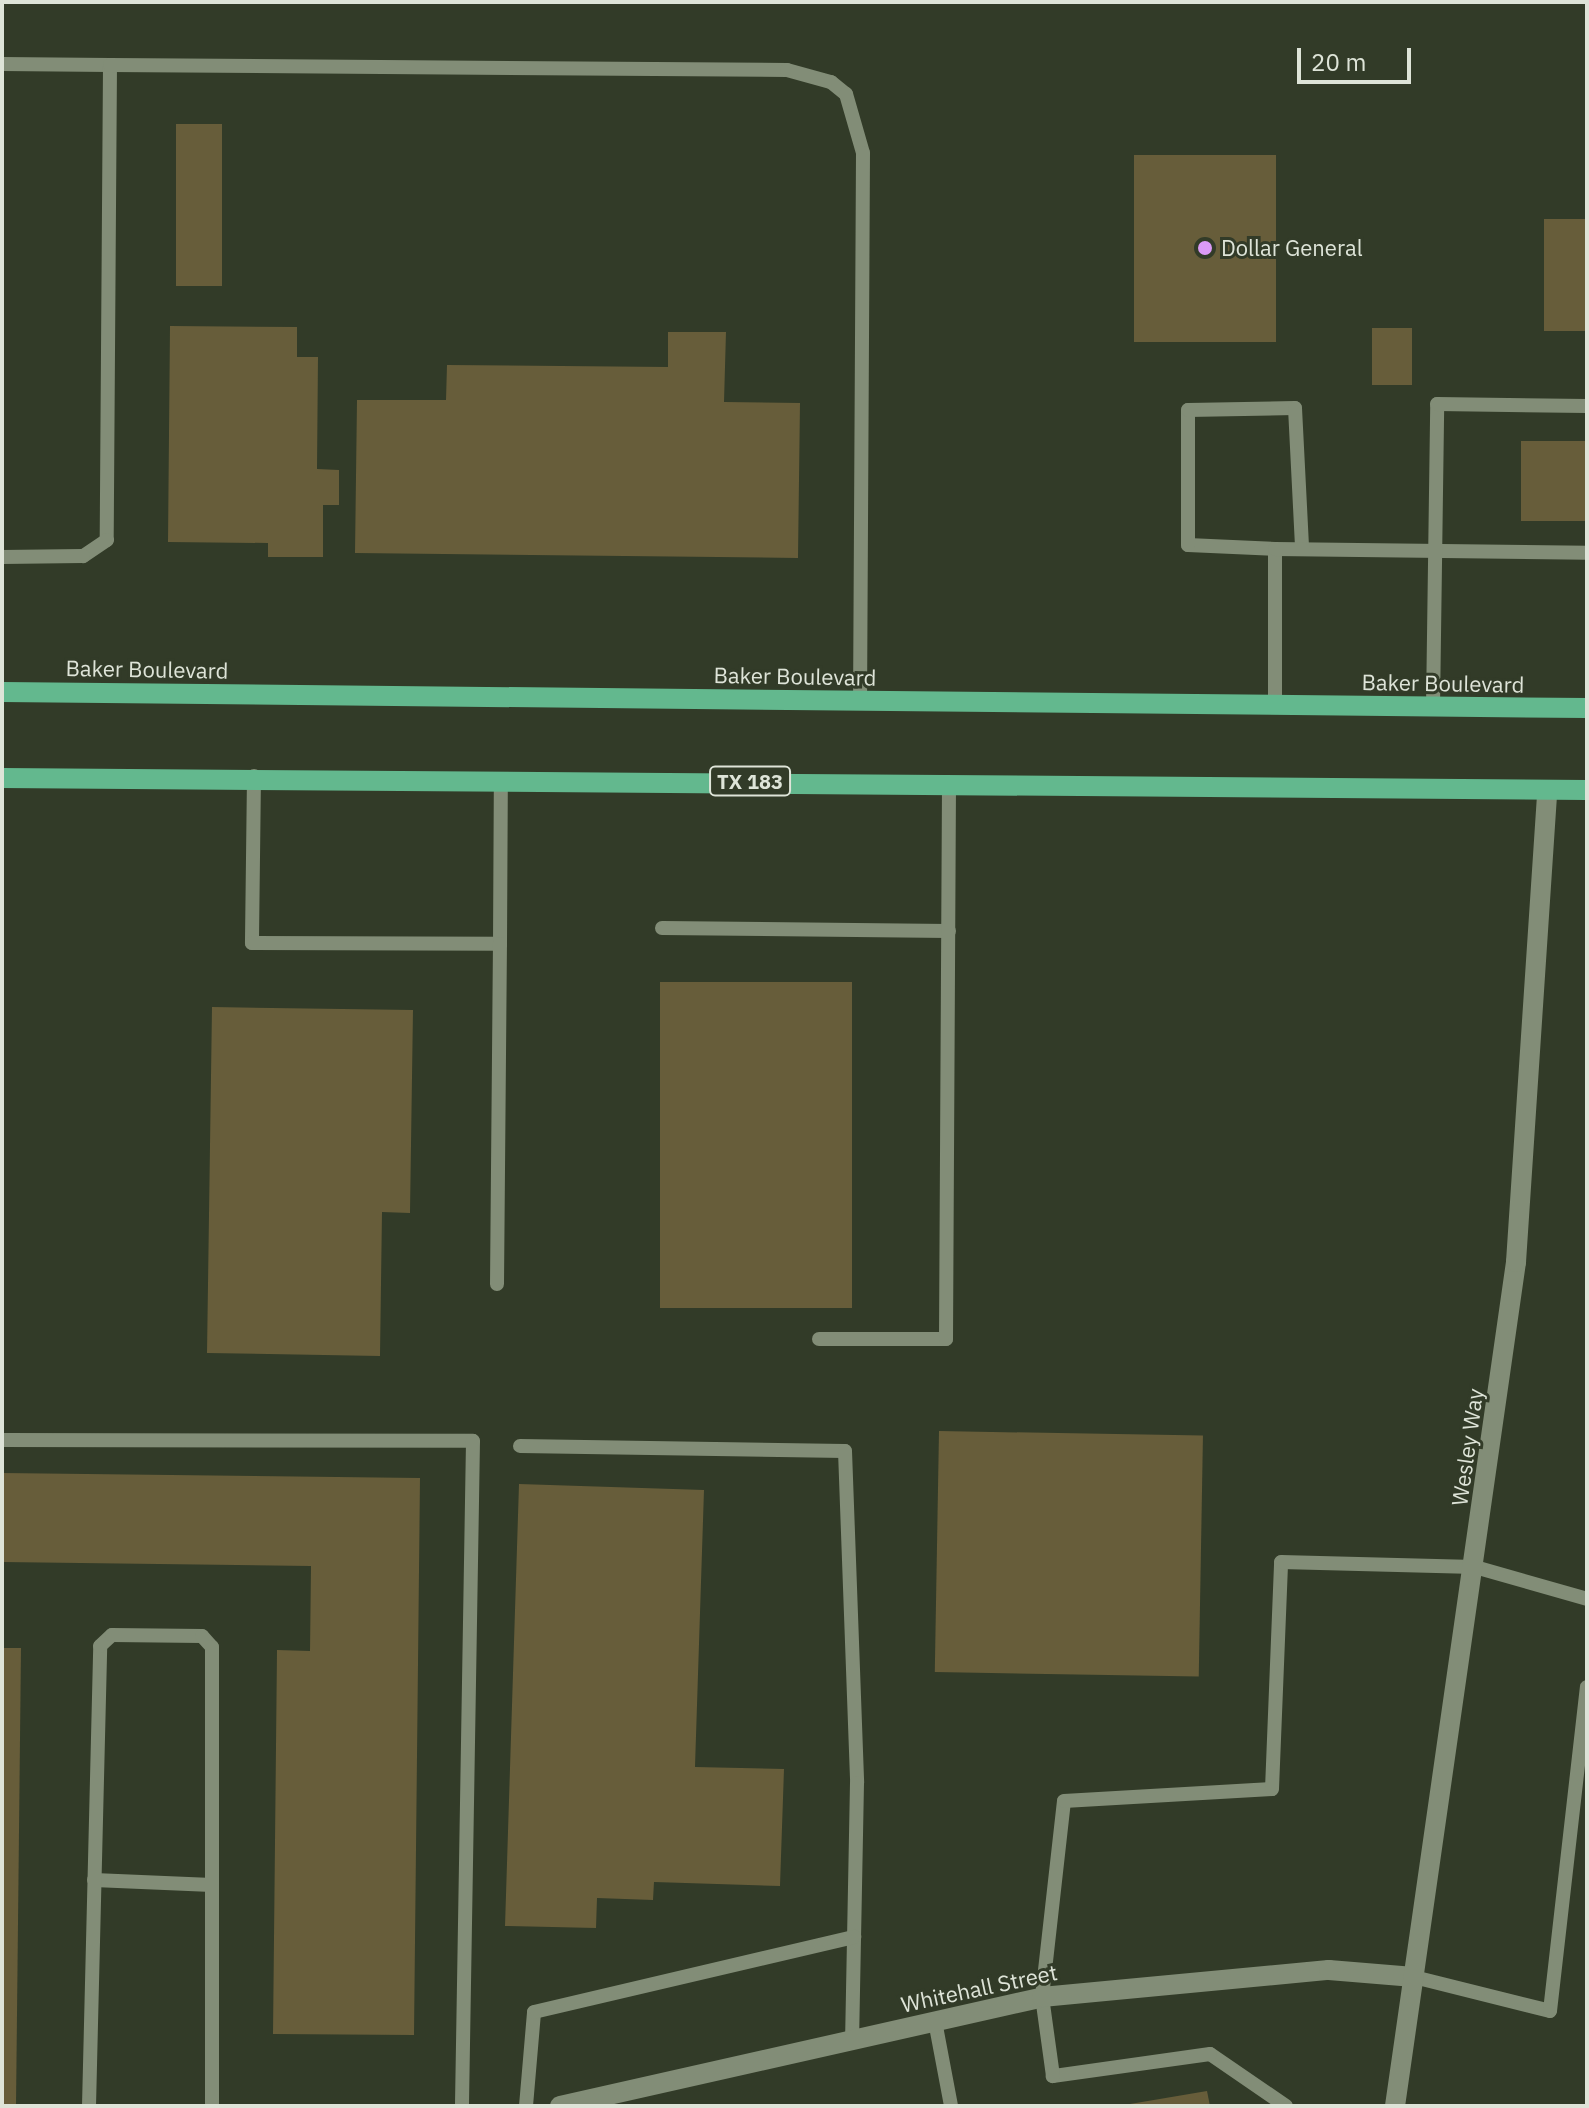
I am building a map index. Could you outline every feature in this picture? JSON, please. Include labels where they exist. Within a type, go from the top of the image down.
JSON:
[{"type":"main road","name":"Baker Boulevard","points":[[2,692],[1587,708]]},
{"type":"main road","name":"TX 183","points":[[2,778],[254,776],[1587,790]]},
{"type":"street","name":"Wesley Way","points":[[1395,2106],[1475,1567],[1516,1262],[1547,790]]},
{"type":"street","name":"Whitehall Street","points":[[560,2106],[1042,1997],[1329,1970],[1414,1977]]},
{"type":"lane","points":[[2,64],[787,70],[831,82],[846,94],[863,153],[860,701]]},
{"type":"lane","points":[[2,557],[83,556],[107,540],[110,65]]},
{"type":"lane","points":[[1433,707],[1437,404],[1587,406]]},
{"type":"lane","points":[[1302,546],[1295,408],[1188,410],[1188,545],[1587,553]]},
{"type":"lane","points":[[1275,549],[1275,705]]},
{"type":"lane","points":[[254,776],[252,943],[500,944]]},
{"type":"lane","points":[[497,1284],[501,779]]},
{"type":"lane","points":[[819,1339],[946,1339],[949,784]]},
{"type":"lane","points":[[662,928],[949,931]]},
{"type":"lane","points":[[2,1440],[473,1441],[462,2106]]},
{"type":"lane","points":[[520,1446],[845,1451],[857,1783],[852,2040]]},
{"type":"lane","points":[[1286,2106],[1210,2054],[1053,2076],[1042,1997],[1064,1801],[1272,1789],[1281,1562],[1475,1567],[1587,1599]]},
{"type":"lane","points":[[89,2106],[100,1646],[112,1635],[202,1636],[212,1647],[212,2106]]},
{"type":"lane","points":[[1414,1977],[1550,2011],[1587,1687]]},
{"type":"lane","points":[[94,1880],[212,1885]]},
{"type":"lane","points":[[526,2106],[534,2012],[854,1937]]},
{"type":"lane","points":[[935,2021],[951,2106]]},
{"type":"building","points":[[176,124],[222,124],[222,286],[176,286]]},
{"type":"building","name":"Dollar General","points":[[1134,155],[1276,155],[1276,342],[1134,342]]},
{"type":"building","points":[[1544,219],[1587,219],[1587,331],[1544,331]]},
{"type":"building","points":[[170,326],[297,327],[297,357],[318,357],[317,469],[339,470],[339,505],[323,505],[323,557],[268,557],[268,543],[168,542]]},
{"type":"building","points":[[1372,328],[1412,328],[1412,385],[1372,385]]},
{"type":"building","points":[[668,332],[726,332],[724,402],[800,403],[798,558],[355,553],[357,400],[446,400],[447,365],[668,367]]},
{"type":"building","points":[[1521,441],[1587,441],[1587,521],[1521,521]]},
{"type":"building","points":[[660,982],[852,982],[852,1308],[660,1308]]},
{"type":"building","points":[[212,1007],[413,1010],[410,1213],[382,1212],[380,1356],[207,1353]]},
{"type":"building","points":[[939,1431],[1203,1436],[1199,1677],[935,1672]]},
{"type":"building","points":[[2,1473],[420,1478],[414,2035],[273,2034],[277,1650],[310,1651],[311,1566],[2,1562]]},
{"type":"building","points":[[519,1484],[704,1490],[695,1767],[784,1769],[780,1886],[654,1882],[653,1900],[597,1898],[596,1928],[505,1926]]},
{"type":"building","points":[[2,1648],[21,1648],[16,2106],[2,2106]]},
{"type":"building","points":[[1207,2091],[1210,2106],[1130,2106],[1130,2104]]},
{"type":"place","name":"Dollar General","points":[[1205,248]]}]
